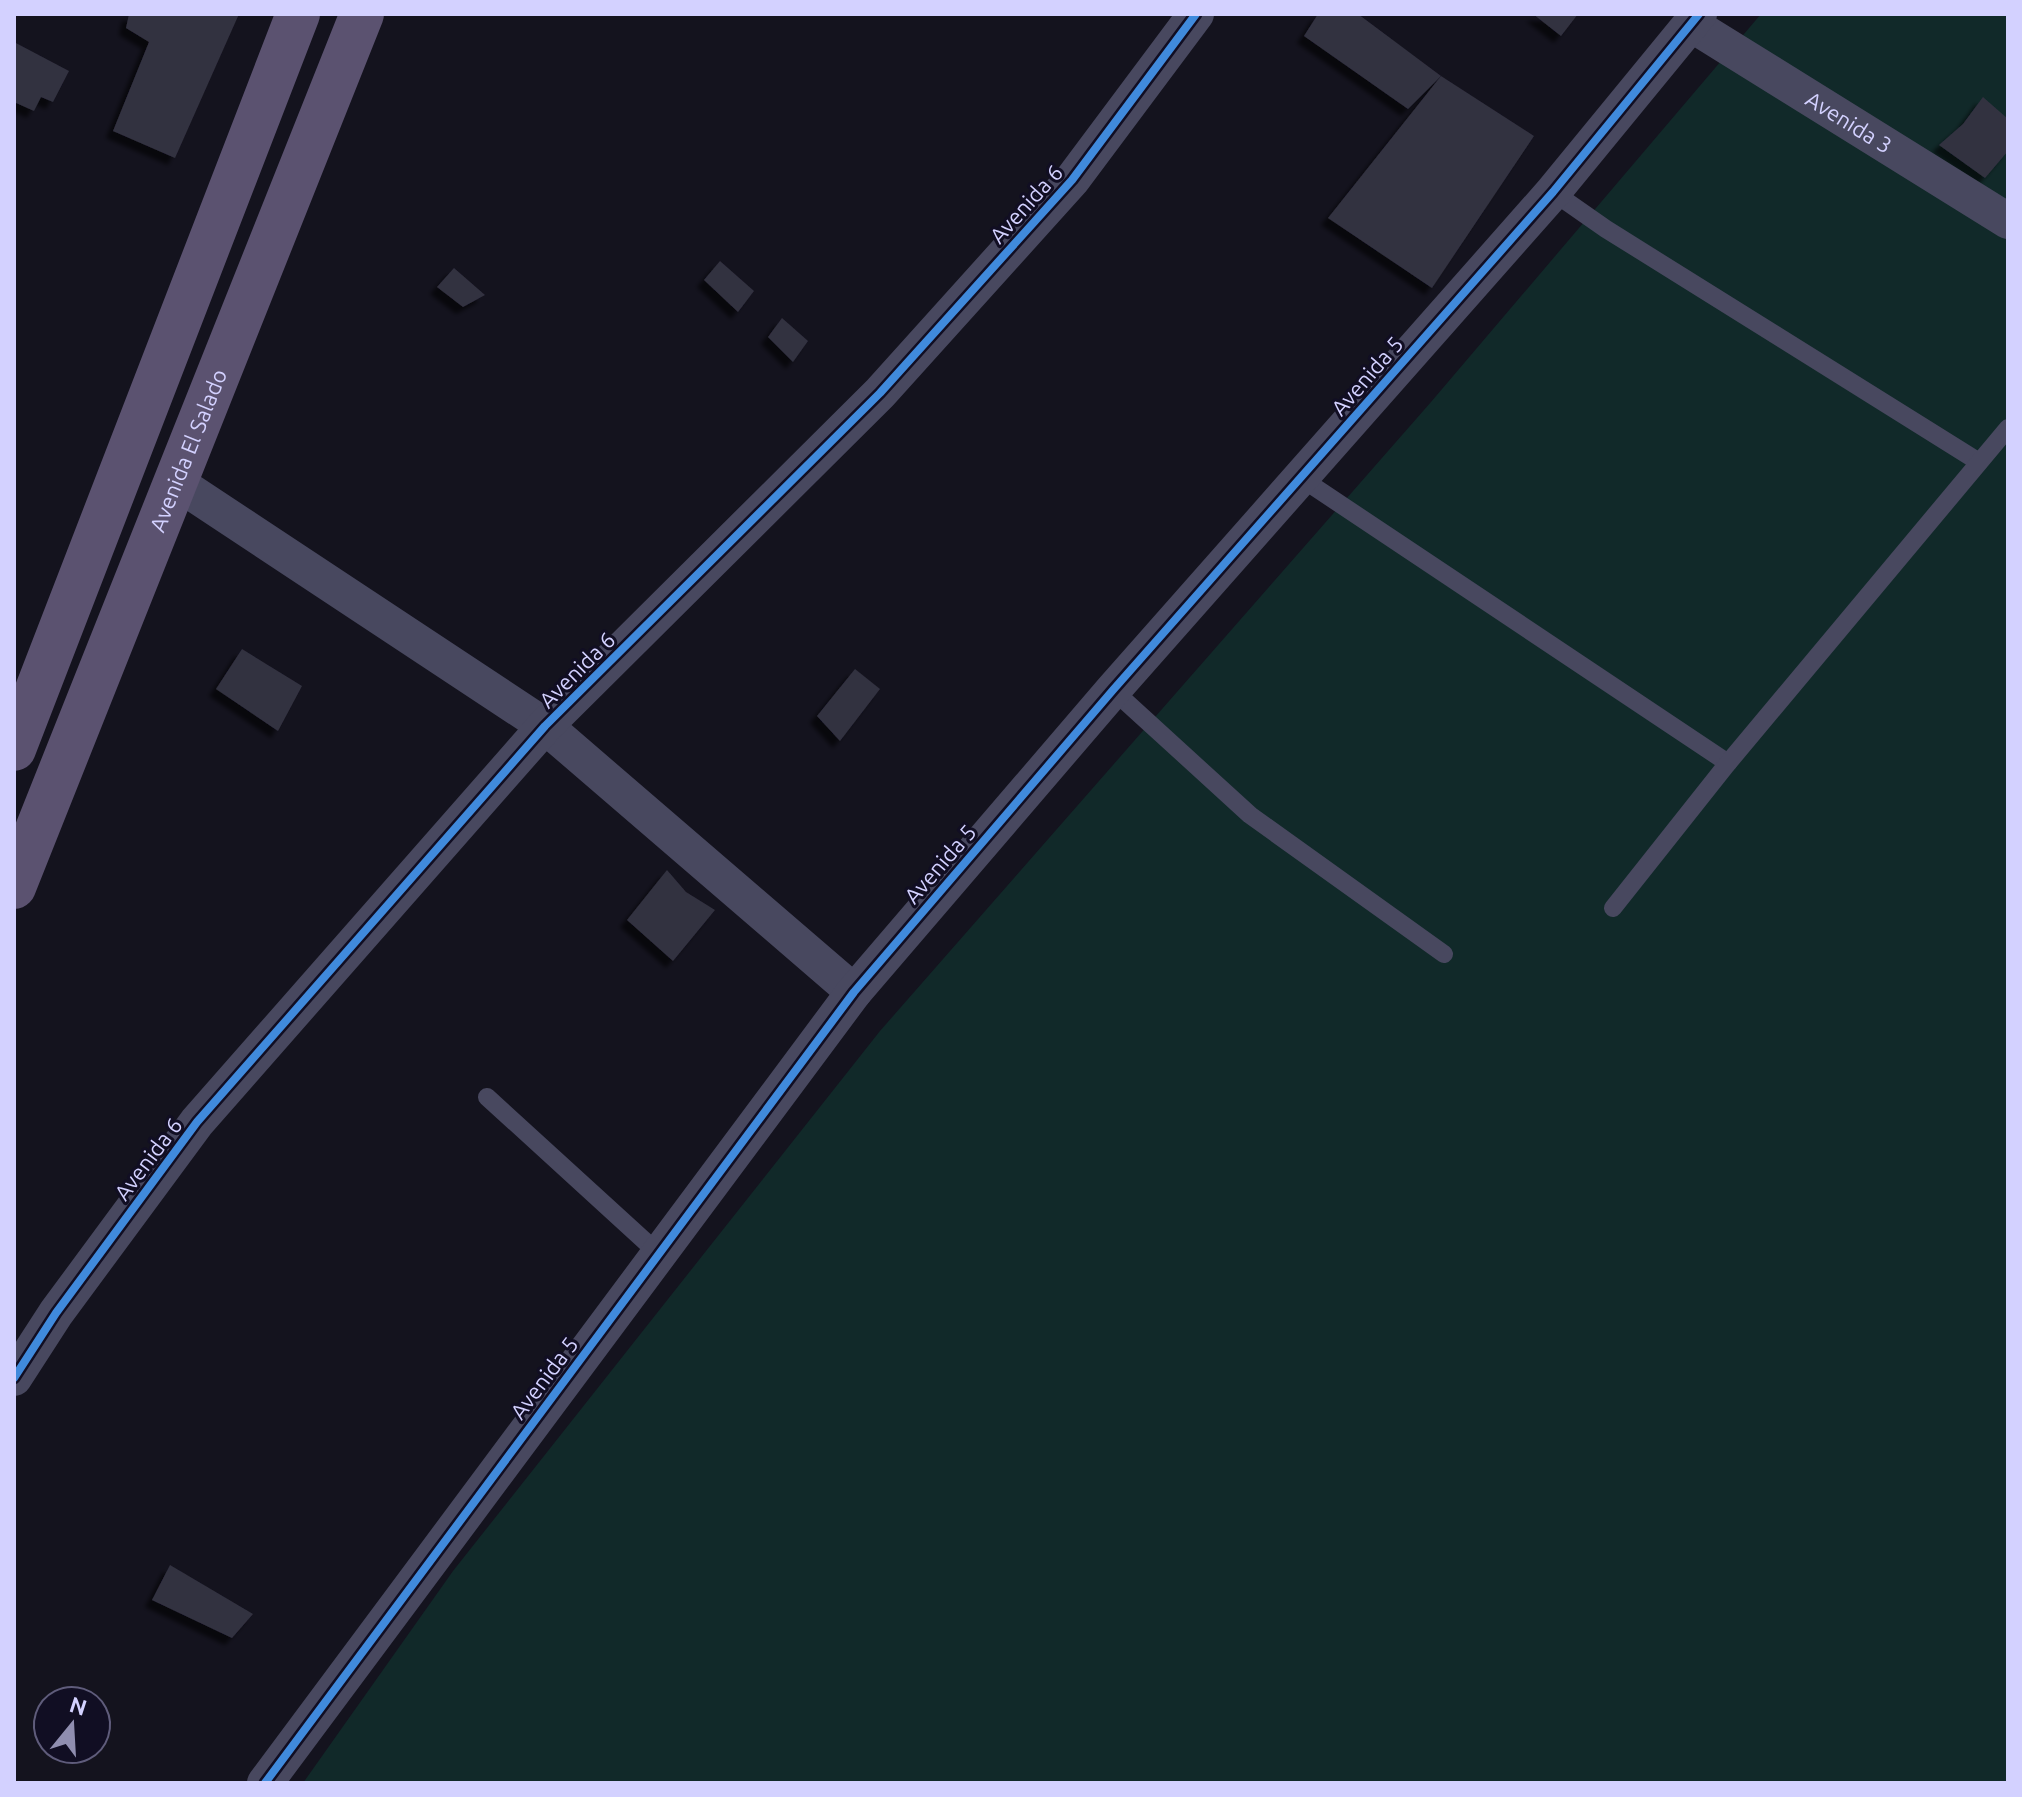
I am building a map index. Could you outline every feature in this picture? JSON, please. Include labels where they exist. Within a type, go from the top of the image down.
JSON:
[{"type":"main road","name":"Avenida El Salado","points":[[14,887],[362,14]]},
{"type":"main road","points":[[14,749],[295,15]]},
{"type":"street","name":"Avenida 6","points":[[14,1378],[56,1313],[197,1122],[545,726],[891,381],[1072,180],[1196,14]]},
{"type":"street","name":"Avenida 5","points":[[265,1783],[854,992],[1113,690],[1553,192],[1695,19]]},
{"type":"street","name":"Avenida 3","points":[[1695,19],[2008,221]]},
{"type":"street","points":[[176,482],[545,726],[854,992]]},
{"type":"lane","points":[[1553,192],[1606,229],[1979,462]]},
{"type":"lane","points":[[1613,908],[1728,763],[2008,428]]},
{"type":"lane","points":[[1301,478],[1728,763]]},
{"type":"lane","points":[[1113,690],[1250,815],[1444,954]]},
{"type":"lane","points":[[487,1097],[659,1254]]},
{"type":"green space","points":[[1761,14],[2008,14],[2008,1783],[303,1783],[453,1571],[880,1031],[1431,402]]},
{"type":"building","points":[[129,14],[239,14],[175,158],[113,131],[149,42],[126,28]]},
{"type":"building","points":[[1318,14],[1358,14],[1441,76],[1408,109],[1304,36]]},
{"type":"building","points":[[1533,14],[1578,14],[1561,36]]},
{"type":"building","points":[[14,42],[69,71],[53,102],[41,97],[34,111],[14,102]]},
{"type":"building","points":[[1441,76],[1534,136],[1432,288],[1328,218]]},
{"type":"building","points":[[1983,97],[2008,119],[2008,151],[1985,178],[1939,145],[1963,124]]},
{"type":"building","points":[[720,261],[754,291],[738,312],[704,280]]},
{"type":"building","points":[[454,268],[485,295],[463,307],[437,287]]},
{"type":"building","points":[[782,318],[808,341],[793,362],[768,337]]},
{"type":"building","points":[[242,649],[302,686],[278,731],[216,689]]},
{"type":"building","points":[[855,669],[880,689],[840,741],[817,716]]},
{"type":"building","points":[[667,870],[686,892],[715,910],[673,961],[627,920]]},
{"type":"building","points":[[170,1565],[253,1614],[232,1638],[152,1600]]},
{"type":"cycle path","points":[[14,1378],[56,1313],[197,1122],[545,726],[880,393],[1072,180],[1196,14]]},
{"type":"cycle path","points":[[265,1783],[854,992],[1113,690],[1553,192],[1699,14]]}]
